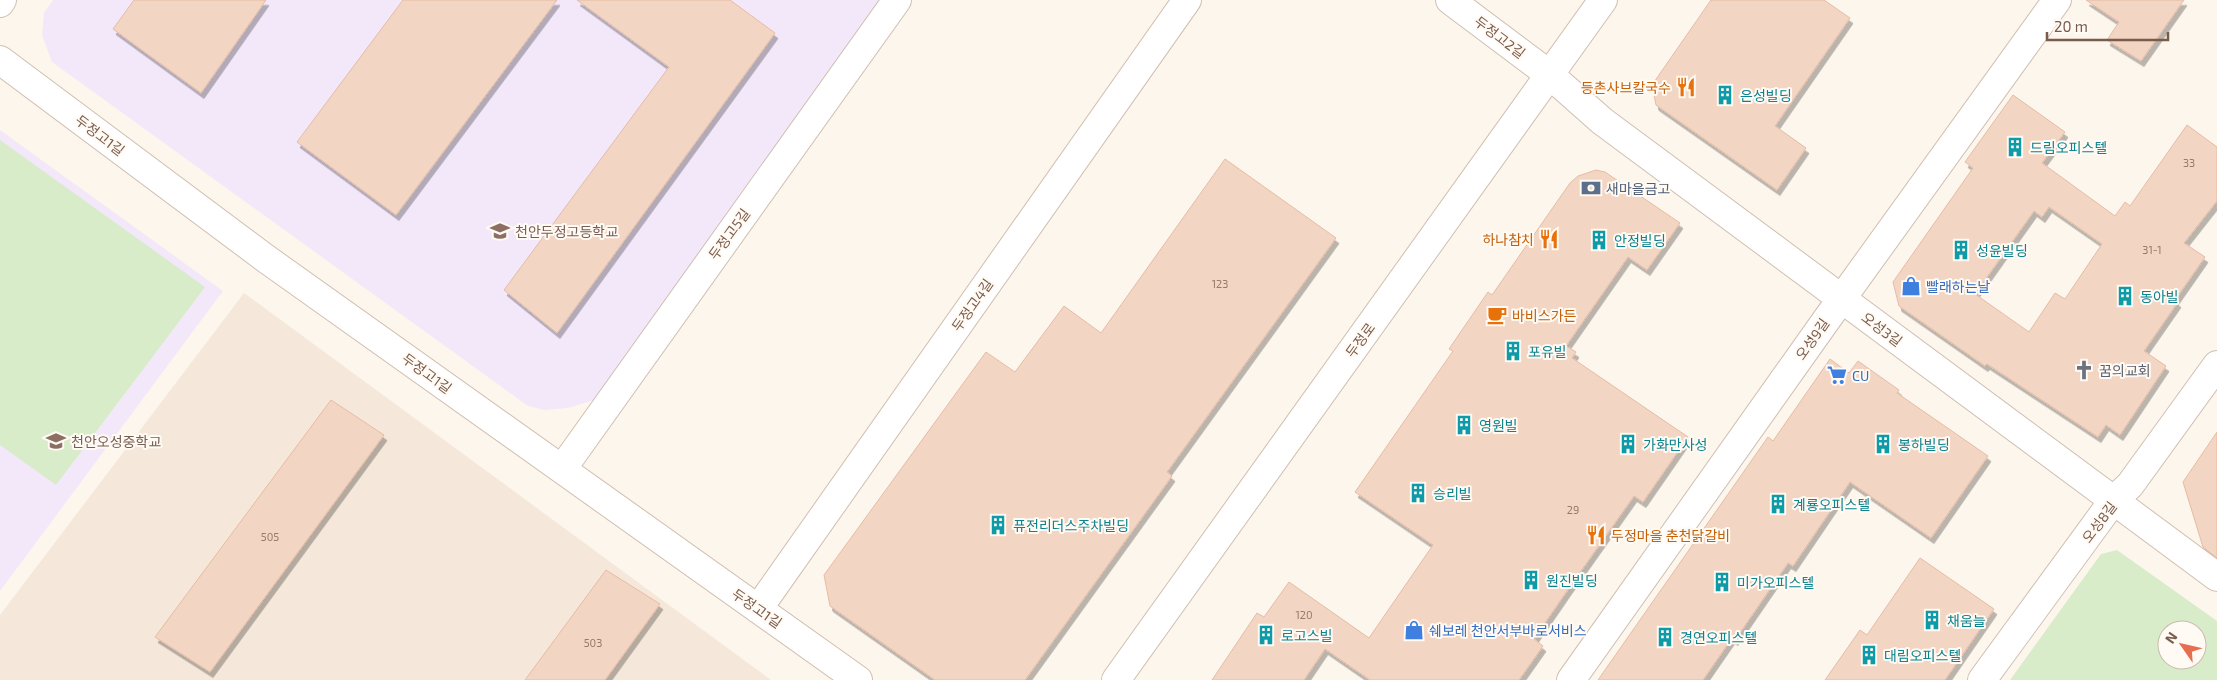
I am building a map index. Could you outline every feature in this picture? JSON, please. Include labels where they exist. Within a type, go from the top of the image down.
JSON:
[{"type":"street","name":"두정고5길","points":[[562,469],[897,0]]},
{"type":"street","name":"두정고4길","points":[[758,609],[1187,0]]},
{"type":"street","name":"두정고2길","points":[[1450,0],[1550,75]]},
{"type":"street","name":"두정로","points":[[1116,680],[1603,0]]},
{"type":"street","name":"오성9길","points":[[1571,680],[2057,0]]},
{"type":"street","name":"두정고1길","points":[[0,60],[265,258],[858,680]]},
{"type":"street","name":"오성3길","points":[[1550,75],[1602,120],[2217,577]]},
{"type":"street","name":"오성8길","points":[[1982,680],[2113,501],[2130,485],[2217,365]]},
{"type":"shaded area","name":"천안두정고등학교","points":[[53,0],[880,0],[594,400],[568,408],[544,410],[528,406],[52,62],[42,35],[44,13]]},
{"type":"shaded area","name":"천안오성중학교","points":[[0,130],[223,291],[0,591]]},
{"type":"shaded area","points":[[244,293],[771,680],[0,680],[0,615]]},
{"type":"green space","name":"천안오성중학교","points":[[0,140],[205,287],[56,485],[0,445]]},
{"type":"green space","points":[[2117,550],[2217,621],[2217,680],[2010,680],[2101,554]]},
{"type":"building","points":[[134,0],[266,0],[201,93],[113,29]]},
{"type":"building","points":[[403,0],[557,0],[396,215],[297,142]]},
{"type":"building","points":[[577,0],[730,0],[775,33],[557,333],[504,290],[669,67]]},
{"type":"building","name":"은성빌딩","points":[[1711,0],[1824,0],[1850,18],[1775,126],[1806,148],[1777,190],[1656,105],[1652,85]]},
{"type":"building","points":[[2086,0],[2184,0],[2141,61],[2107,40],[2119,22]]},
{"type":"building","points":[[2013,95],[2065,132],[2042,163],[2115,216],[2125,202],[2130,206],[2187,125],[2217,147],[2217,201],[2184,243],[2205,257],[2175,300],[2178,302],[2144,351],[2166,366],[2120,435],[2106,425],[2098,437],[1987,364],[1985,366],[1899,306],[1893,282],[1973,168],[1965,162]],"holes":[[[2049,207],[2102,244],[2065,299],[2055,293],[2029,332],[1975,294],[2034,211],[2042,217]]]},
{"type":"building","points":[[1225,159],[1336,238],[1167,472],[1172,476],[1025,680],[935,680],[830,606],[824,575],[986,352],[1015,372],[1064,306],[1101,333]]},
{"type":"building","points":[[1596,170],[1605,172],[1680,223],[1647,270],[1628,257],[1566,346],[1576,352],[1572,358],[1688,437],[1643,502],[1634,496],[1569,588],[1534,639],[1543,646],[1519,680],[1370,680],[1325,649],[1304,680],[1212,680],[1257,613],[1264,617],[1289,582],[1369,638],[1433,545],[1355,492],[1453,351],[1449,349],[1488,292],[1492,295],[1570,183],[1578,176]]},
{"type":"building","points":[[1830,359],[1849,373],[1858,361],[1899,390],[1897,393],[1988,456],[1931,538],[1850,482],[1793,566],[1788,563],[1735,640],[1732,638],[1703,680],[1598,680],[1768,437],[1773,441]]},
{"type":"building","points":[[331,400],[384,435],[210,672],[155,637]]},
{"type":"building","points":[[2217,432],[2217,558],[2203,547],[2183,482]]},
{"type":"building","name":"채움늘","points":[[1920,558],[1994,609],[1945,680],[1825,680],[1860,630],[1867,635]]},
{"type":"building","points":[[606,570],[660,604],[605,680],[525,680]]},
{"type":"place","name":"등촌사브칼국수","points":[[1686,87]]},
{"type":"place","name":"은성빌딩","points":[[1725,95]]},
{"type":"place","name":"드림오피스텔","points":[[2015,147]]},
{"type":"place","name":"새마을금고","points":[[1591,188]]},
{"type":"place","name":"천안두정고등학교","points":[[500,231]]},
{"type":"place","name":"하나참치","points":[[1549,239]]},
{"type":"place","name":"안정빌딩","points":[[1599,240]]},
{"type":"place","name":"성윤빌딩","points":[[1961,250]]},
{"type":"place","name":"빨래하는날","points":[[1911,286]]},
{"type":"place","name":"동아빌","points":[[2125,296]]},
{"type":"place","name":"바비스가든","points":[[1497,315]]},
{"type":"place","name":"포유빌","points":[[1513,351]]},
{"type":"place","name":"꿈의교회","points":[[2084,370]]},
{"type":"place","name":"CU","points":[[1837,375]]},
{"type":"place","name":"영원빌","points":[[1464,425]]},
{"type":"place","name":"천안오성중학교","points":[[56,441]]},
{"type":"place","name":"가화만사성","points":[[1628,444]]},
{"type":"place","name":"봉하빌딩","points":[[1883,444]]},
{"type":"place","name":"승리빌","points":[[1418,493]]},
{"type":"place","name":"계룡오피스텔","points":[[1778,504]]},
{"type":"place","name":"퓨전리더스주차빌딩","points":[[998,525]]},
{"type":"place","name":"두정마을 춘천닭갈비","points":[[1596,535]]},
{"type":"place","name":"원진빌딩","points":[[1531,580]]},
{"type":"place","name":"미가오피스텔","points":[[1722,582]]},
{"type":"place","name":"채움늘","points":[[1932,620]]},
{"type":"place","name":"쉐보레 천안서부바로서비스","points":[[1414,630]]},
{"type":"place","name":"로고스빌","points":[[1266,635]]},
{"type":"place","name":"경연오피스텔","points":[[1665,637]]},
{"type":"place","name":"대림오피스텔","points":[[1869,655]]}]
